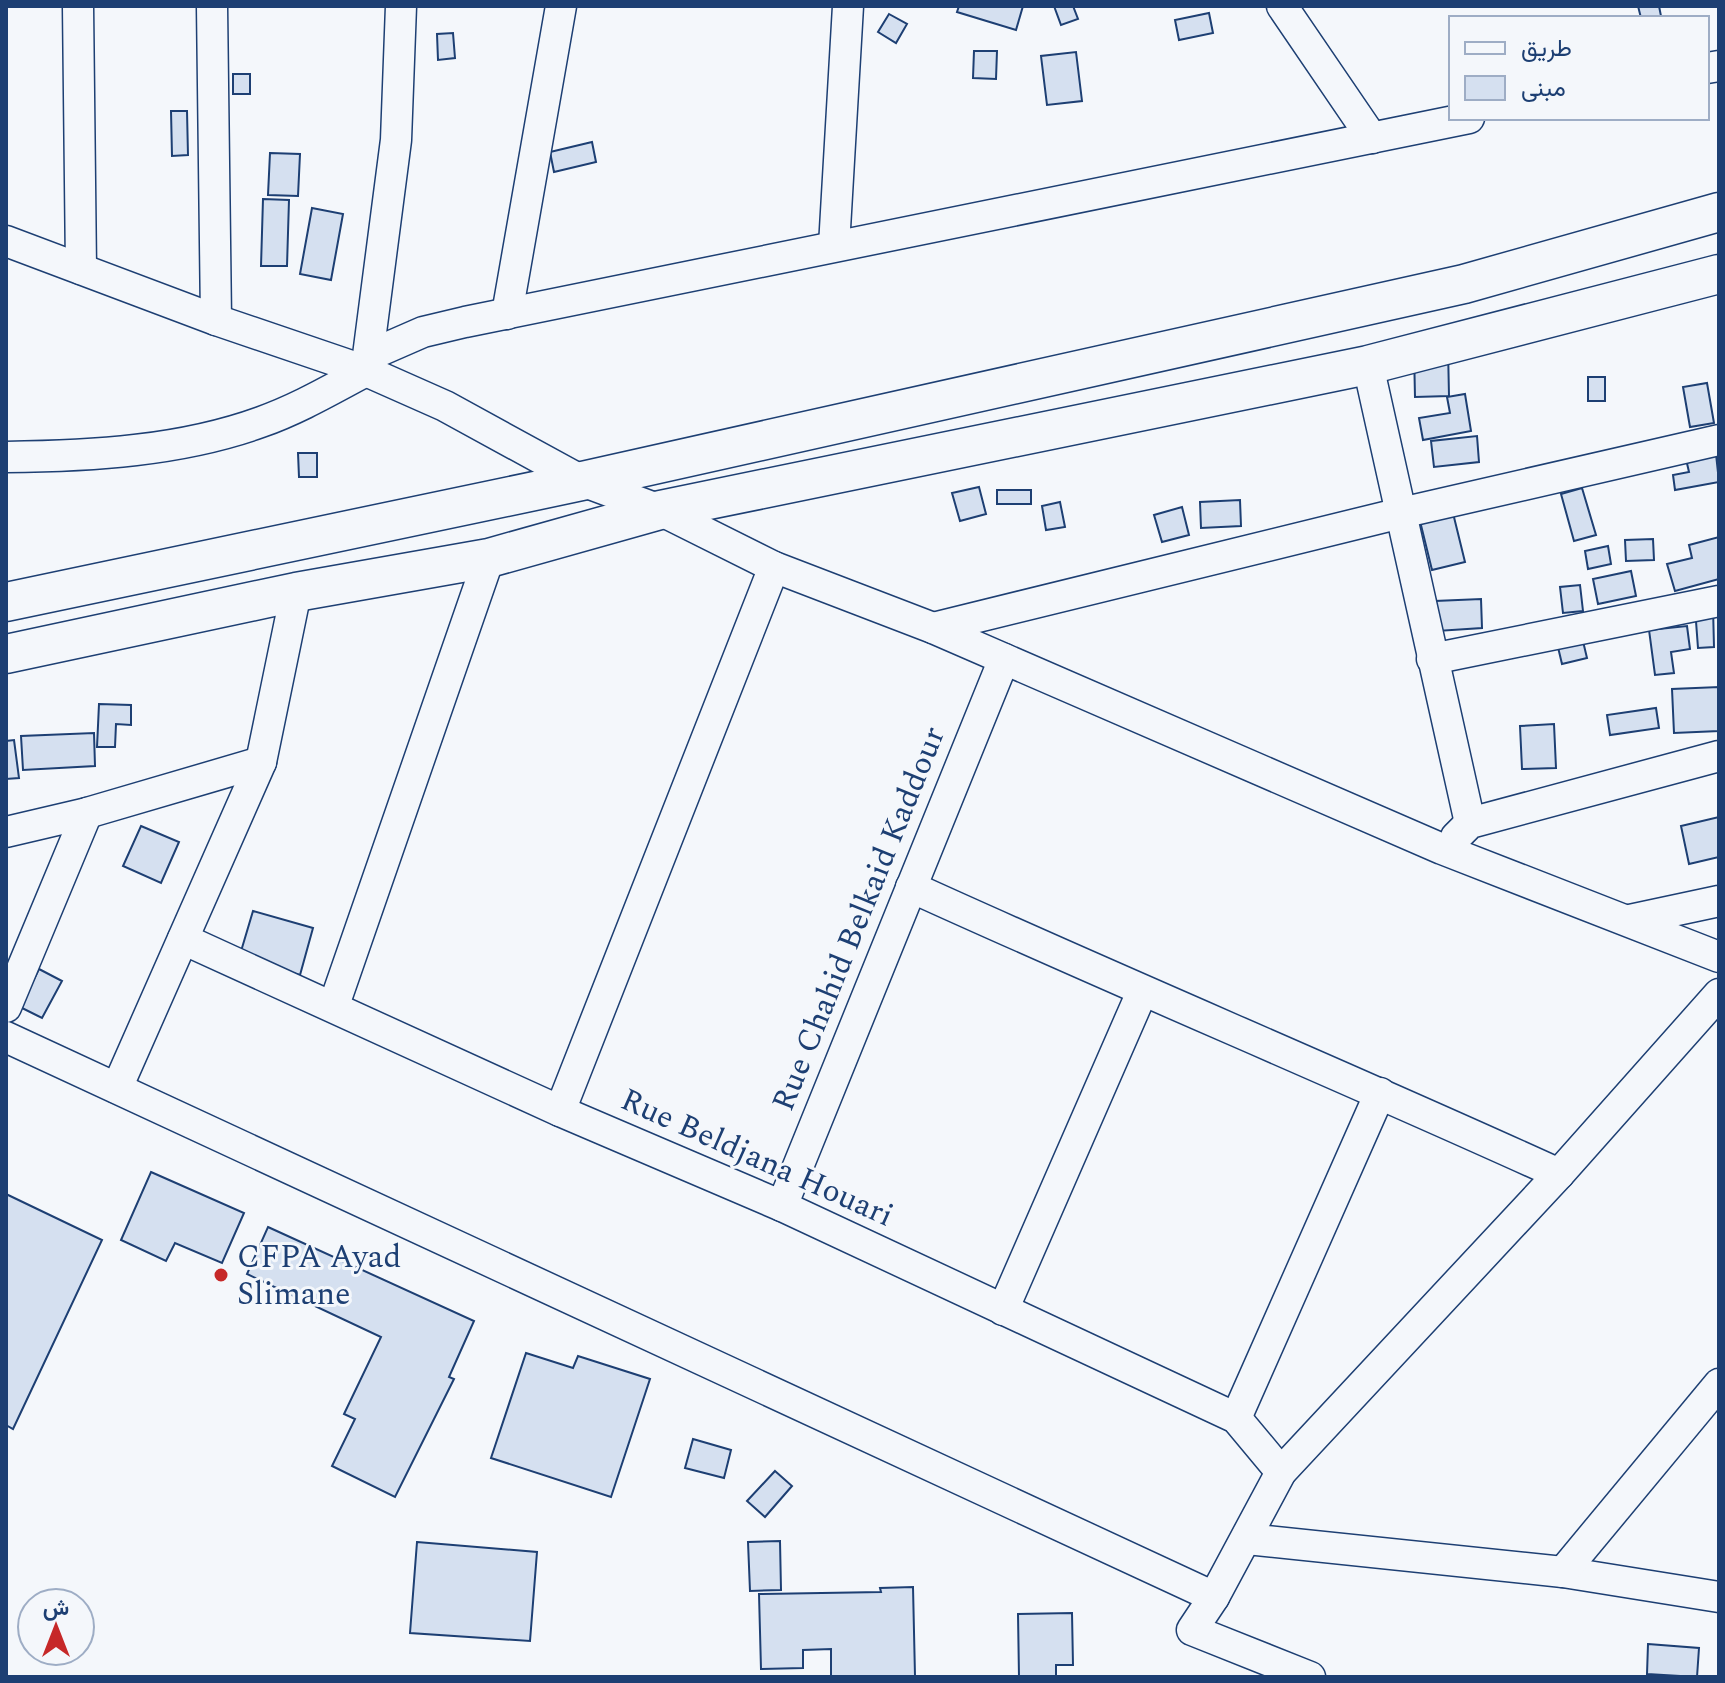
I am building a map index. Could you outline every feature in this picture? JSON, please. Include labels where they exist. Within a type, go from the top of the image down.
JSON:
[{"type":"street","points":[[78,6],[81,269]]},
{"type":"street","points":[[212,6],[216,320]]},
{"type":"street","points":[[367,363],[396,140],[401,6]]},
{"type":"street","points":[[507,314],[561,6]]},
{"type":"street","points":[[834,246],[848,6]]},
{"type":"street","points":[[1282,6],[1372,138]]},
{"type":"street","points":[[6,457],[61,456],[150,448],[226,432],[289,411],[423,332],[1459,120]]},
{"type":"street","points":[[6,602],[582,481],[1464,284],[1719,212]]},
{"type":"street","points":[[6,241],[216,320],[367,363],[582,481],[660,510],[774,567],[933,628],[1442,849],[1719,957]]},
{"type":"street","points":[[6,654],[296,592],[489,558],[660,510],[1368,365],[1719,274]]},
{"type":"street","points":[[1368,365],[1470,823]]},
{"type":"street","points":[[933,628],[1401,513],[1719,440]]},
{"type":"street","points":[[334,1005],[489,558]]},
{"type":"street","points":[[560,1111],[774,567]]},
{"type":"street","points":[[117,1088],[261,762],[296,592]]},
{"type":"street","points":[[1432,659],[1719,601]]},
{"type":"street","name":"Rue Chahid Belkaid Kaddour","points":[[782,1206],[1004,659]]},
{"type":"street","points":[[1442,849],[1470,823],[1719,756]]},
{"type":"street","points":[[6,832],[87,813],[261,762]]},
{"type":"street","points":[[6,1007],[87,813]]},
{"type":"street","points":[[911,887],[1142,992],[1380,1093],[1559,1174]]},
{"type":"street","points":[[1630,920],[1719,901]]},
{"type":"street","name":"Rue Beldjana Houari","points":[[183,939],[334,1005],[560,1111],[782,1206],[1236,1418],[1281,1472]]},
{"type":"street","points":[[1003,1310],[1142,992]]},
{"type":"street","points":[[1310,1677],[1192,1630],[1247,1539],[1281,1472],[1559,1174],[1719,994]]},
{"type":"street","points":[[6,1037],[1214,1597]]},
{"type":"street","points":[[1236,1418],[1380,1093]]},
{"type":"street","points":[[1563,1572],[1719,1384]]},
{"type":"street","points":[[1247,1539],[1563,1572],[1719,1597]]},
{"type":"building","points":[[959,6],[1023,6],[1016,30],[957,12]]},
{"type":"building","points":[[1054,6],[1073,6],[1078,19],[1061,25]]},
{"type":"building","points":[[1638,6],[1659,6],[1661,16],[1640,16]]},
{"type":"building","points":[[1209,13],[1213,33],[1179,40],[1175,20]]},
{"type":"building","points":[[889,14],[907,24],[896,43],[878,32]]},
{"type":"building","points":[[453,33],[455,58],[438,60],[437,34]]},
{"type":"building","points":[[974,51],[997,51],[996,79],[973,78]]},
{"type":"building","points":[[1076,52],[1082,101],[1047,105],[1041,56]]},
{"type":"building","points":[[233,74],[250,74],[250,94],[233,94]]},
{"type":"building","points":[[171,111],[187,111],[188,155],[172,156]]},
{"type":"building","points":[[592,142],[596,162],[554,172],[550,152]]},
{"type":"building","points":[[270,153],[300,154],[298,196],[268,195]]},
{"type":"building","points":[[263,199],[289,200],[287,266],[261,266]]},
{"type":"building","points":[[312,208],[343,214],[331,280],[300,274]]},
{"type":"building","points":[[1448,348],[1449,396],[1415,397],[1414,350]]},
{"type":"building","points":[[1588,377],[1605,377],[1605,401],[1588,401]]},
{"type":"building","points":[[1707,383],[1714,423],[1690,427],[1683,387]]},
{"type":"building","points":[[1465,394],[1471,431],[1423,440],[1419,418],[1450,413],[1447,397]]},
{"type":"building","points":[[1477,436],[1479,462],[1434,467],[1431,441]]},
{"type":"building","points":[[298,453],[317,453],[317,477],[299,477]]},
{"type":"building","points":[[1716,454],[1719,482],[1675,490],[1673,475],[1689,472],[1686,459]]},
{"type":"building","points":[[979,487],[986,514],[960,521],[952,493]]},
{"type":"building","points":[[1582,488],[1596,535],[1574,541],[1561,494]]},
{"type":"building","points":[[997,490],[1031,490],[1031,504],[997,504]]},
{"type":"building","points":[[1240,500],[1241,526],[1201,528],[1200,502]]},
{"type":"building","points":[[1060,502],[1065,527],[1046,530],[1042,506]]},
{"type":"building","points":[[1182,507],[1189,535],[1162,542],[1154,515]]},
{"type":"building","points":[[1452,509],[1465,562],[1432,570],[1419,517]]},
{"type":"building","points":[[1719,537],[1719,579],[1675,591],[1667,564],[1692,558],[1689,545]]},
{"type":"building","points":[[1653,539],[1654,560],[1626,561],[1625,540]]},
{"type":"building","points":[[1608,546],[1611,564],[1588,569],[1585,551]]},
{"type":"building","points":[[1631,571],[1636,596],[1598,604],[1593,579]]},
{"type":"building","points":[[1580,585],[1583,611],[1563,613],[1560,587]]},
{"type":"building","points":[[1481,599],[1482,628],[1437,631],[1435,601]]},
{"type":"building","points":[[1713,607],[1714,647],[1698,648],[1695,608]]},
{"type":"building","points":[[1687,626],[1690,649],[1671,652],[1674,673],[1655,675],[1649,630]]},
{"type":"building","points":[[1582,637],[1587,658],[1562,664],[1557,643]]},
{"type":"building","points":[[1719,687],[1719,731],[1674,733],[1672,689]]},
{"type":"building","points":[[99,704],[131,705],[131,725],[116,724],[115,747],[97,747]]},
{"type":"building","points":[[1656,708],[1659,728],[1610,735],[1607,715]]},
{"type":"building","points":[[1554,724],[1556,768],[1522,769],[1520,726]]},
{"type":"building","points":[[94,733],[95,766],[23,770],[21,736]]},
{"type":"building","points":[[14,740],[19,778],[6,779],[6,741]]},
{"type":"building","points":[[1719,817],[1719,857],[1689,864],[1681,826]]},
{"type":"building","points":[[141,826],[179,842],[161,883],[123,866]]},
{"type":"building","points":[[253,911],[313,928],[300,975],[239,958]]},
{"type":"building","points":[[39,969],[62,981],[42,1018],[20,1007]]},
{"type":"building","points":[[151,1172],[244,1213],[222,1263],[175,1243],[166,1261],[121,1240]]},
{"type":"building","points":[[6,1194],[102,1240],[13,1429],[6,1425]]},
{"type":"building","points":[[268,1227],[474,1321],[449,1377],[454,1379],[395,1497],[332,1466],[355,1419],[344,1414],[381,1337],[247,1274]]},
{"type":"building","points":[[526,1353],[573,1368],[578,1356],[650,1379],[611,1497],[491,1458]]},
{"type":"building","points":[[693,1439],[731,1450],[724,1478],[685,1468]]},
{"type":"building","points":[[775,1471],[792,1486],[765,1517],[747,1501]]},
{"type":"building","points":[[780,1541],[781,1590],[750,1591],[748,1542]]},
{"type":"building","points":[[417,1542],[537,1552],[530,1641],[410,1633]]},
{"type":"building","points":[[913,1587],[915,1676],[831,1677],[831,1649],[803,1650],[803,1668],[761,1669],[759,1594],[881,1592],[880,1588]]},
{"type":"building","points":[[1072,1613],[1073,1665],[1056,1665],[1056,1677],[1019,1677],[1018,1614]]},
{"type":"building","points":[[1648,1644],[1699,1648],[1697,1677],[1647,1674]]},
{"type":"place","name":"CFPA Ayad Slimane","points":[[221,1275]]}]
